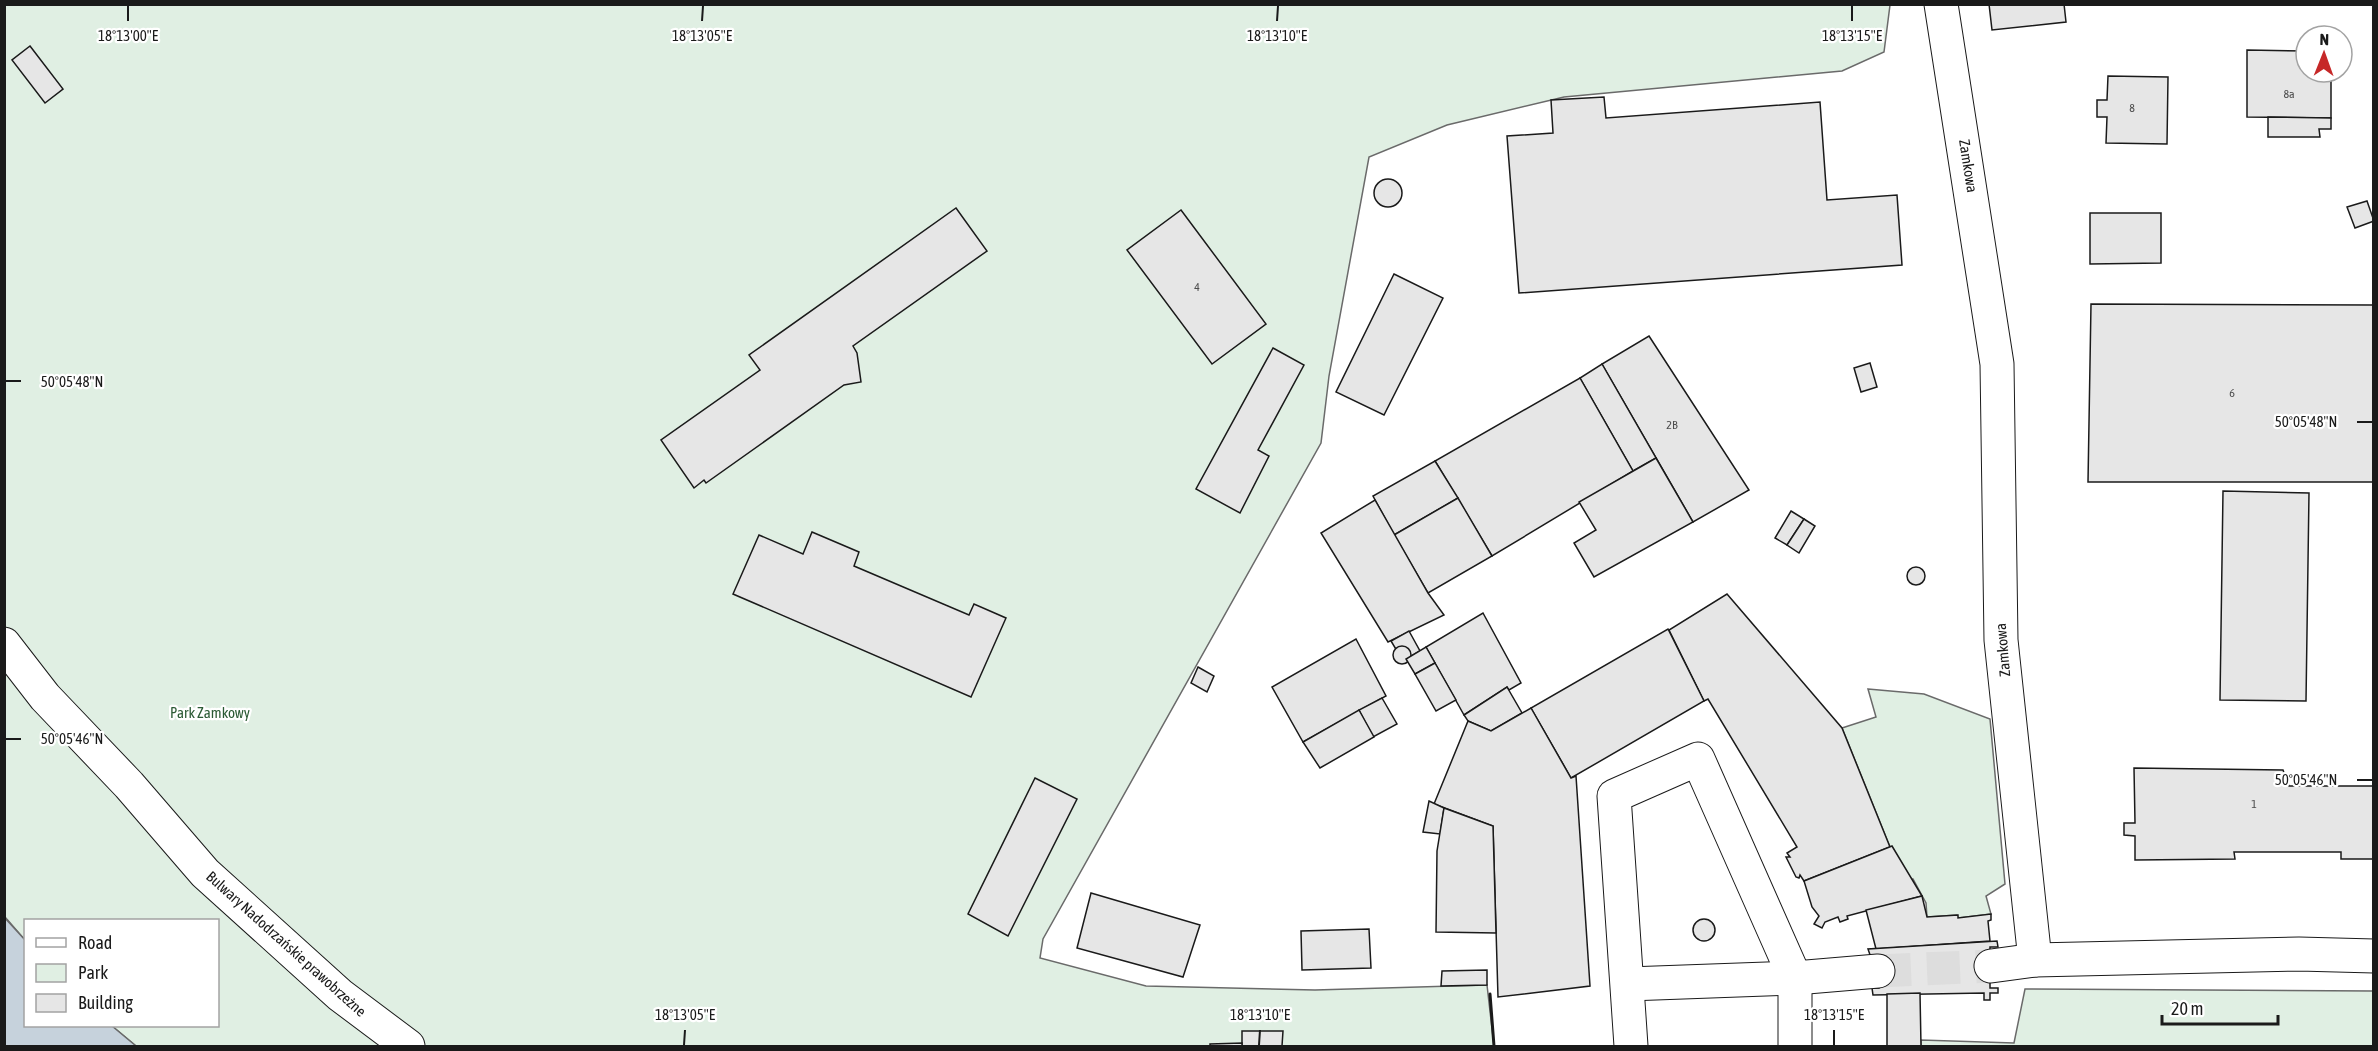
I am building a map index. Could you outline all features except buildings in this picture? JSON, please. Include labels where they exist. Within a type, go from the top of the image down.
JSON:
[{"type":"street","name":"Zamkowa","points":[[1941,4],[1998,364],[2001,640],[2035,960]]},
{"type":"street","name":"Bulwary Nadodrzańskie prawobrzeżne","points":[[4,645],[45,697],[129,785],[206,873],[340,995],[408,1047]]},
{"type":"street","points":[[1631,1047],[1614,796],[1698,759],[1795,978],[1795,1047]]},
{"type":"street","points":[[1991,966],[2035,960],[2299,954],[2373,956]]},
{"type":"street","points":[[1628,984],[1795,978],[1878,971]]},
{"type":"green space","name":"Park Zamkowy","points":[[4,5],[1890,5],[1884,52],[1842,71],[1564,97],[1447,125],[1369,157],[1329,376],[1321,443],[1043,939],[1040,958],[1146,986],[1315,990],[1487,985],[1494,1046],[136,1046],[113,1027],[219,1027],[219,919],[24,919],[24,939],[5,917]]},
{"type":"green space","points":[[1868,689],[1924,694],[1990,719],[2005,884],[1986,896],[1991,914],[1958,918],[1957,915],[1927,917],[1926,903],[1913,879],[1890,847],[1842,728],[1876,717]]},
{"type":"green space","points":[[2025,989],[2373,991],[2373,1046],[1921,1046],[1921,1040],[2014,1043]]},
{"type":"shaded area","points":[[4,917],[24,939],[24,1027],[113,1027],[136,1046],[5,1046]]},
{"type":"tunnel","points":[[1878,971],[1991,966]]},
{"type":"wall","points":[[1490,994],[1494,1046]]}]
